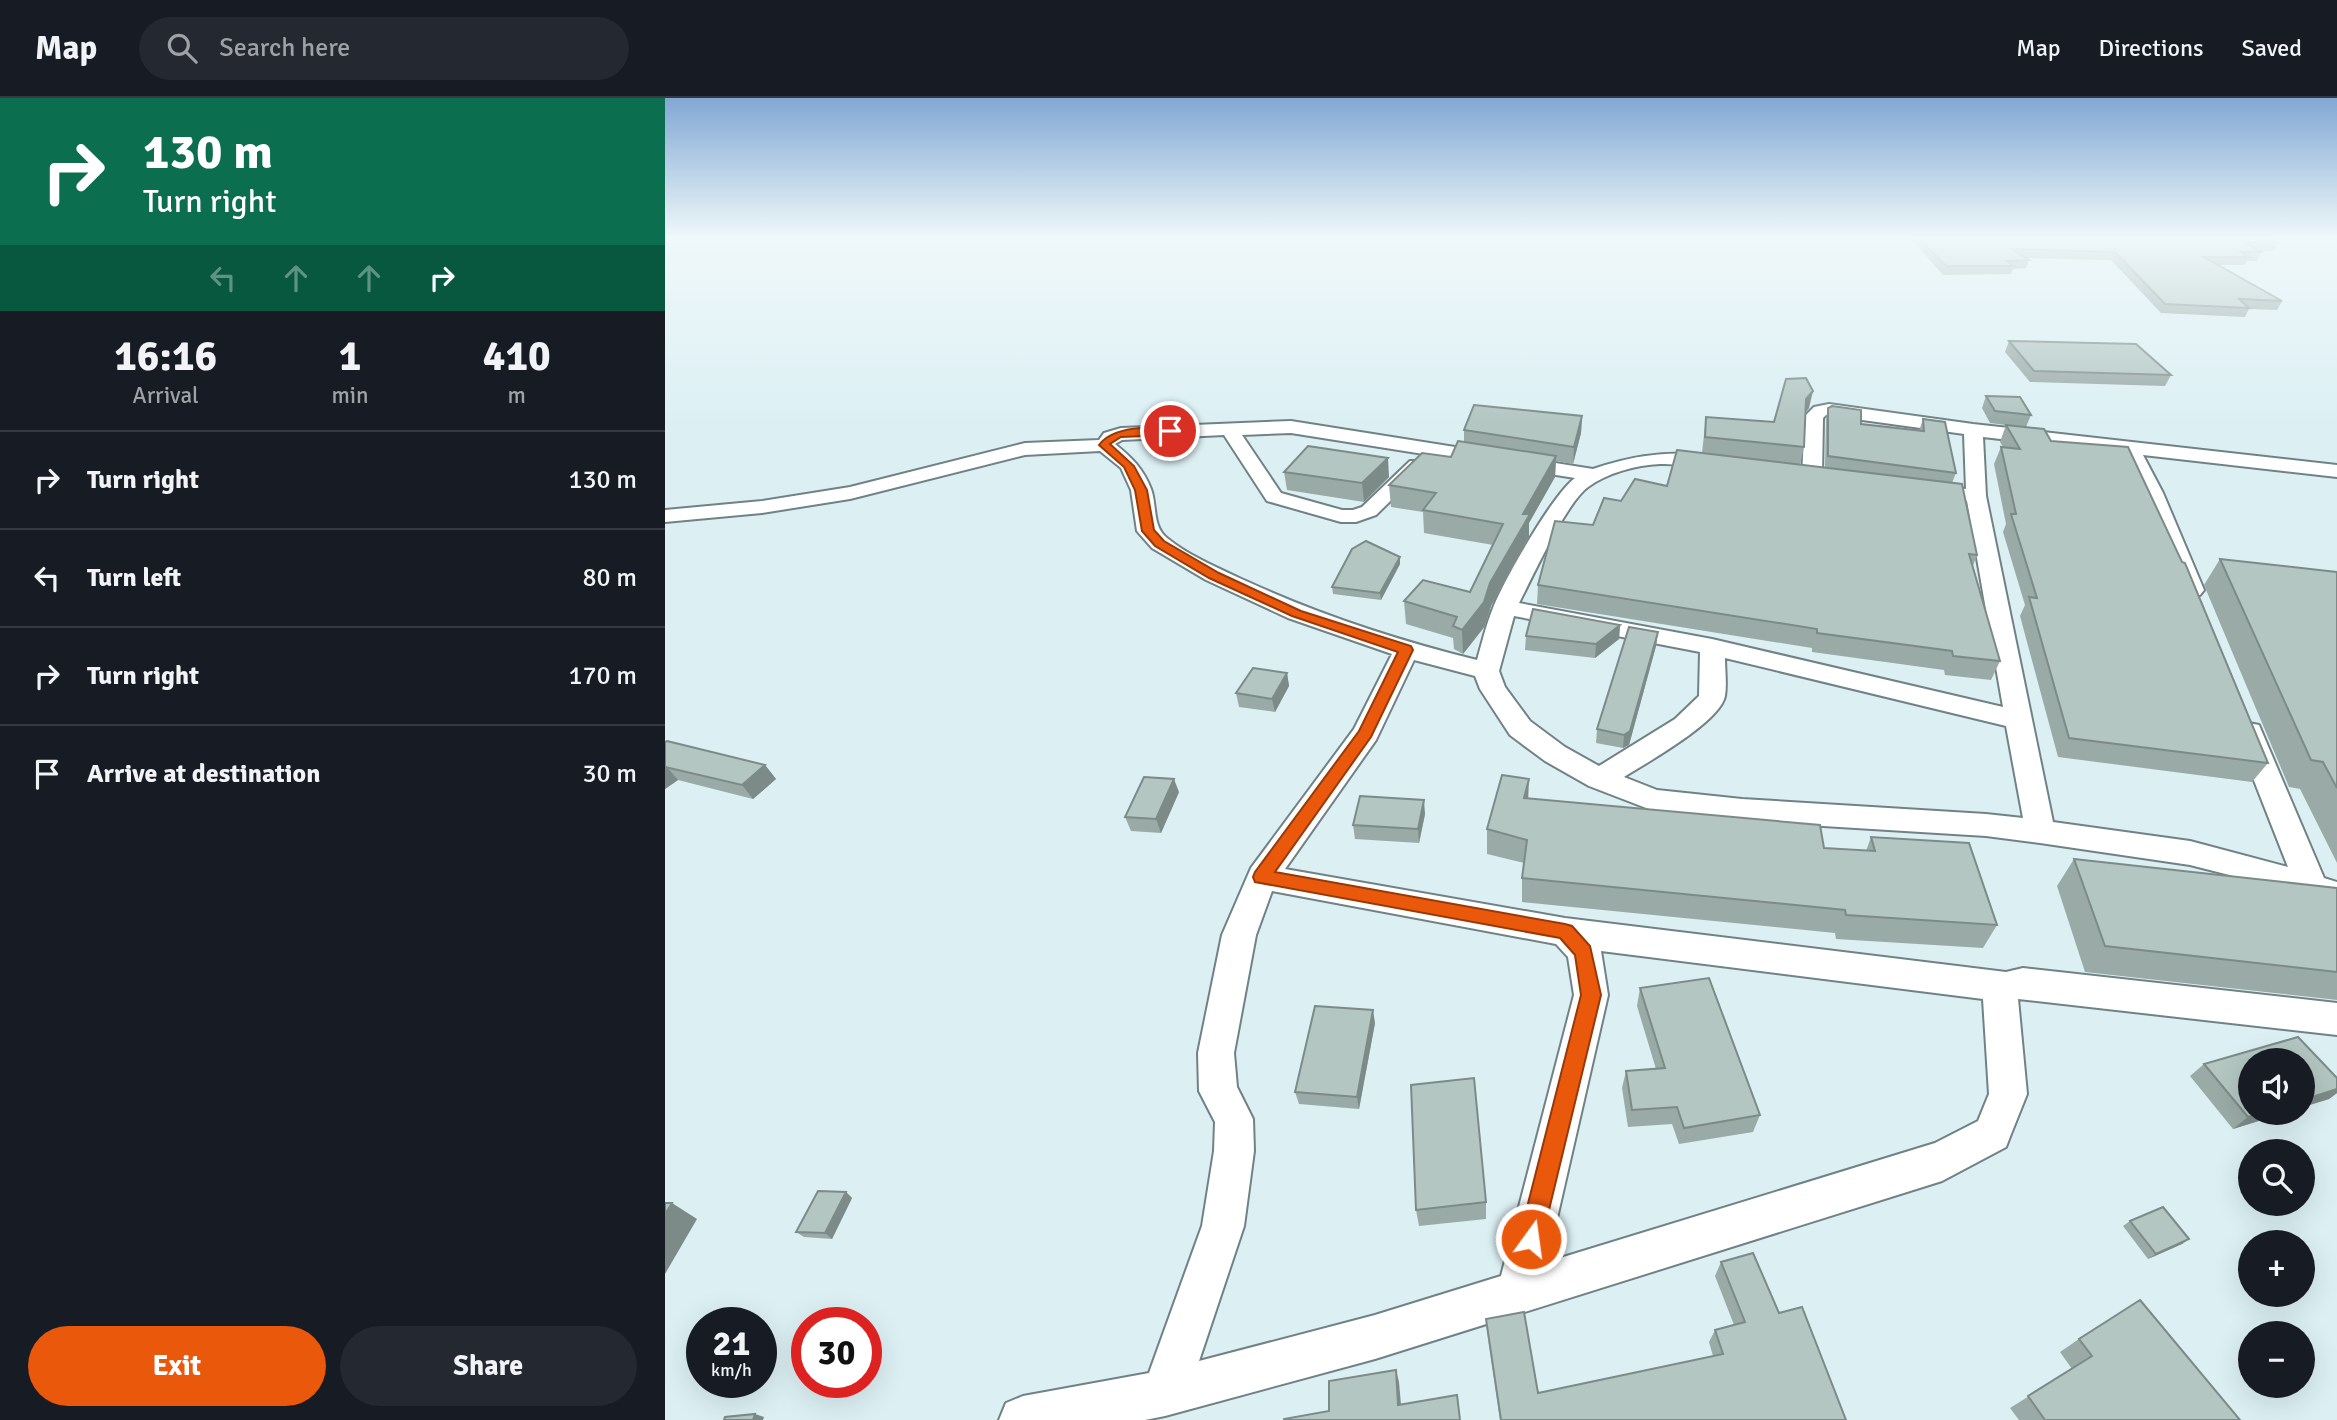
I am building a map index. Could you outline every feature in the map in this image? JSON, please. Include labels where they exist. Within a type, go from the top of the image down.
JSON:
[{"type":"street","points":[[1786,472],[1819,477],[1814,416],[1820,411],[1844,410],[1972,430],[2337,471]]},
{"type":"street","points":[[1228,428],[1274,497],[1341,516],[1356,516],[1370,511],[1431,451]]},
{"type":"street","points":[[1104,445],[1111,437],[1121,434],[1228,428],[1291,428],[1594,475]]},
{"type":"street","points":[[1972,430],[1976,496],[2040,832]]},
{"type":"street","points":[[665,516],[762,507],[850,493],[1025,449],[1104,445],[1129,466],[1141,490],[1148,531],[1160,543],[1214,575],[1296,613],[1406,650],[1486,671]]},
{"type":"street","points":[[2129,447],[2153,493],[2199,607]]},
{"type":"street","points":[[1734,464],[1661,458],[1632,462],[1594,475],[1580,484],[1569,496],[1544,535],[1506,607],[1486,671],[1493,689],[1520,728],[1555,754],[1599,779],[1654,800],[1717,807],[1986,825],[2040,832],[2190,853],[2324,890]]},
{"type":"street","points":[[1908,488],[1976,496]]},
{"type":"street","points":[[1506,607],[1711,647],[2019,720]]},
{"type":"street","points":[[1599,779],[1685,726],[1712,698],[1711,647]]},
{"type":"street","points":[[1165,1393],[1223,1226],[1234,1151],[1234,1119],[1218,1091],[1216,1053],[1239,935],[1262,877],[1366,733],[1406,650]]},
{"type":"street","points":[[2239,708],[2324,890]]},
{"type":"street","points":[[1262,877],[1565,932],[2006,987],[2023,983],[2337,1019]]},
{"type":"street","points":[[1518,1293],[1591,995],[1584,951],[1565,932]]},
{"type":"street","points":[[1023,1420],[1165,1393],[1375,1337],[1942,1161],[1992,1133],[2008,1094],[2000,1000],[2006,987]]},
{"type":"building","points":[[2160,299],[2278,299],[2282,301],[2239,299],[2249,308],[2165,304]]},
{"type":"building","points":[[2009,341],[2136,344],[2171,375],[2034,371]]},
{"type":"building","points":[[1806,378],[1813,391],[1806,399],[1804,447],[1705,437],[1706,417],[1774,422],[1786,379]]},
{"type":"building","points":[[1986,396],[2020,397],[2031,415],[1995,411]]},
{"type":"building","points":[[1474,405],[1582,416],[1574,447],[1464,430]]},
{"type":"building","points":[[1832,406],[1861,410],[1861,424],[1924,431],[1923,419],[1945,422],[1956,473],[1828,456],[1828,408]]},
{"type":"building","points":[[2006,425],[2044,429],[2051,441],[2128,447],[2182,562],[2185,563],[2268,763],[2069,738],[2029,597],[2037,598],[2011,514],[2016,514],[2001,447],[2020,449]]},
{"type":"building","points":[[1458,441],[1556,456],[1523,514],[1530,514],[1490,583],[1484,602],[1462,630],[1453,626],[1457,617],[1404,601],[1423,580],[1470,592],[1503,524],[1423,510],[1436,493],[1389,485],[1422,453],[1451,457]]},
{"type":"building","points":[[1308,446],[1388,458],[1362,483],[1284,472]]},
{"type":"building","points":[[1677,450],[1962,484],[1977,555],[1969,554],[2000,661],[1953,656],[1952,651],[1817,633],[1817,629],[1538,585],[1555,521],[1593,525],[1604,498],[1621,501],[1635,479],[1667,486]]},
{"type":"building","points":[[1366,541],[1400,557],[1380,593],[1332,587],[1352,549]]},
{"type":"building","points":[[2220,559],[2337,572],[2337,788],[2323,762],[2311,760]]},
{"type":"building","points":[[1533,609],[1620,625],[1596,644],[1526,636]]},
{"type":"building","points":[[1629,627],[1658,632],[1630,731],[1624,735],[1597,729]]},
{"type":"building","points":[[1253,668],[1287,673],[1272,699],[1236,693]]},
{"type":"building","points":[[667,741],[765,765],[742,785],[665,767]]},
{"type":"building","points":[[1502,775],[1529,779],[1524,798],[1820,825],[1824,848],[1875,851],[1871,837],[1969,843],[1997,925],[1846,915],[1845,910],[1522,878],[1527,840],[1487,829]]},
{"type":"building","points":[[1144,777],[1174,779],[1156,819],[1125,817]]},
{"type":"building","points":[[1360,796],[1424,800],[1418,829],[1353,825]]},
{"type":"building","points":[[2074,859],[2337,888],[2337,972],[2105,946]]},
{"type":"building","points":[[1709,978],[1760,1115],[1684,1128],[1677,1107],[1632,1110],[1626,1071],[1665,1068],[1640,988]]},
{"type":"building","points":[[1315,1006],[1373,1010],[1357,1097],[1295,1092]]},
{"type":"building","points":[[2298,1037],[2308,1048],[2260,1048]]},
{"type":"building","points":[[2238,1054],[2238,1105],[2204,1064]]},
{"type":"building","points":[[2315,1055],[2337,1078],[2337,1089],[2315,1096]]},
{"type":"building","points":[[1474,1078],[1486,1202],[1416,1210],[1411,1085]]},
{"type":"building","points":[[818,1191],[846,1192],[825,1233],[796,1232]]},
{"type":"building","points":[[665,1203],[672,1203],[665,1214]]},
{"type":"building","points":[[2163,1207],[2189,1239],[2156,1254],[2130,1221]]},
{"type":"building","points":[[1753,1253],[1779,1313],[1802,1307],[1846,1420],[1501,1420],[1486,1319],[1524,1312],[1538,1393],[1723,1354],[1715,1330],[1745,1322],[1721,1262]]},
{"type":"building","points":[[2140,1300],[2240,1420],[2045,1420],[2028,1396],[2092,1356],[2079,1339]]},
{"type":"building","points":[[1396,1370],[1398,1405],[1457,1395],[1460,1420],[1284,1420],[1329,1411],[1329,1381]]},
{"type":"building","points":[[755,1414],[753,1420],[724,1420],[725,1417]]},
{"type":"route","points":[[1170,431],[1121,434],[1107,439],[1104,445],[1129,466],[1141,490],[1148,531],[1160,543],[1214,575],[1296,613],[1406,650],[1366,733],[1324,795],[1262,877],[1565,932],[1584,951],[1591,995],[1531,1239]]}]
